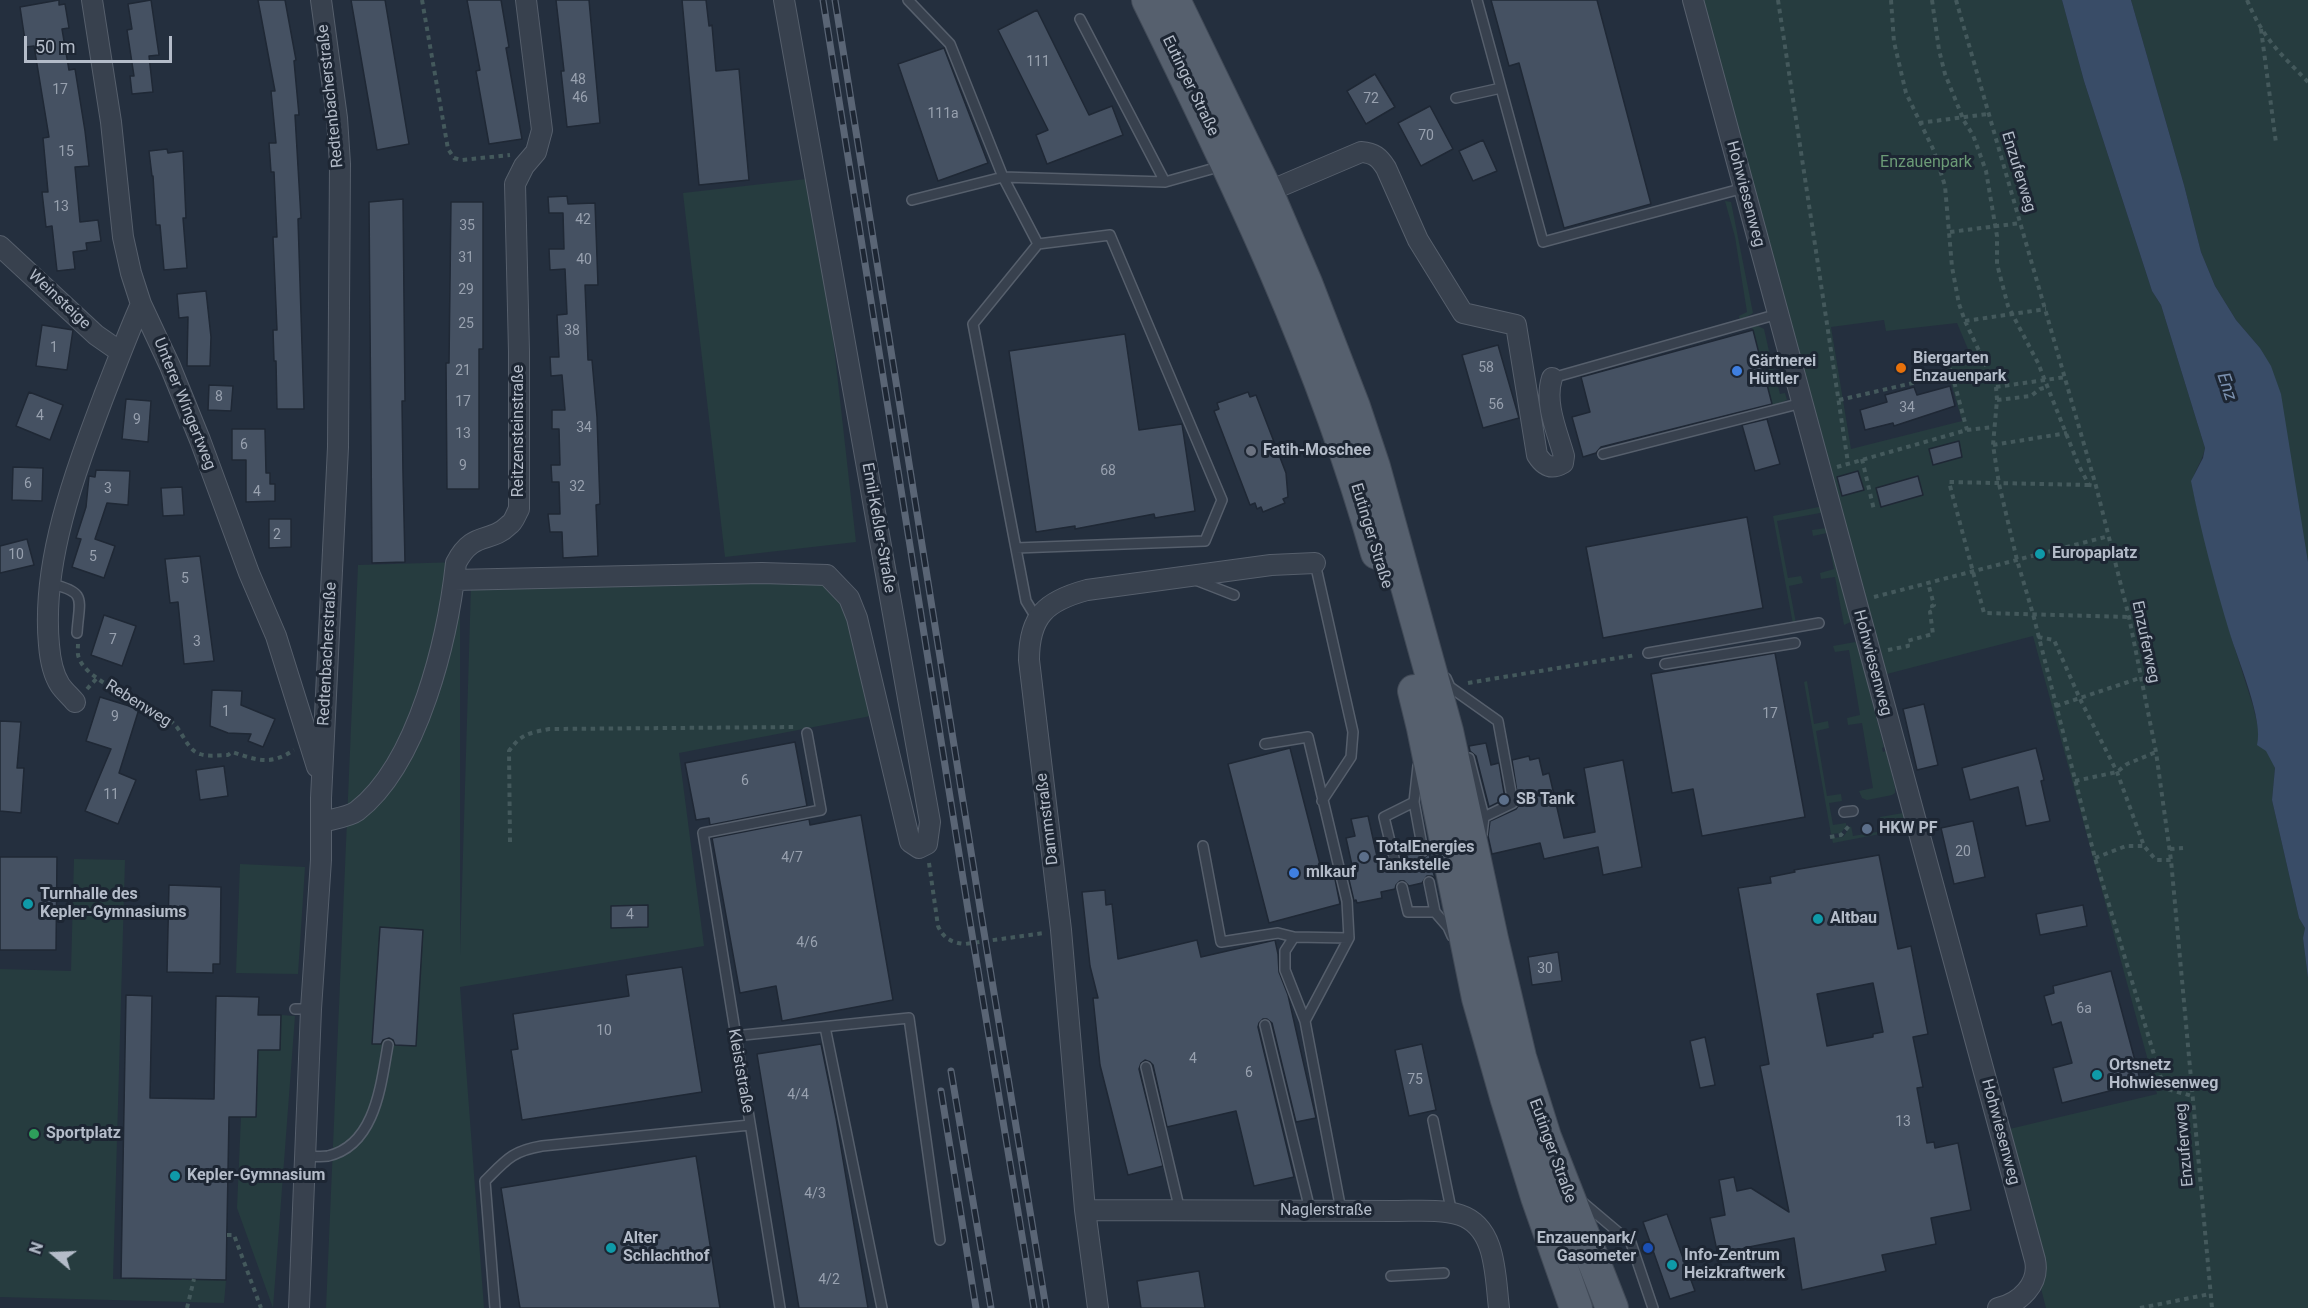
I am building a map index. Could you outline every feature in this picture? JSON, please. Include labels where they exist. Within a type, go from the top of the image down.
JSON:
[{"type":"main road","name":"Eutinger Straße","points":[[1148,0],[1228,165],[1290,306],[1334,421],[1373,538],[1491,994],[1533,1101],[1576,1308]]},
{"type":"main road","name":"Eutinger Straße","points":[[1174,0],[1267,192],[1306,283],[1354,407],[1381,489],[1447,731],[1479,884],[1496,1060],[1551,1192],[1612,1308]]},
{"type":"street","name":"Unterer Wingertweg","points":[[92,0],[111,122],[123,237],[141,304],[170,366],[217,484],[249,573],[276,636],[320,779],[321,798]]},
{"type":"street","name":"Redtenbacherstraße","points":[[299,1308],[304,1156],[303,1009],[322,822],[321,798],[338,447],[340,164],[337,118],[321,0]]},
{"type":"street","name":"Reitzensteinstraße","points":[[322,822],[355,812],[386,781],[414,729],[439,658],[456,562],[462,550],[479,538],[495,534],[510,525],[519,509],[519,352],[515,184],[524,166],[536,152],[542,130],[526,0]]},
{"type":"street","name":"Emil-Keßler-Straße","points":[[784,0],[930,822],[927,844]]},
{"type":"street","name":"Hohwiesenweg","points":[[1693,0],[1802,403],[1816,464],[1864,600],[2036,1265],[2033,1281],[2026,1293],[2006,1306],[1998,1308]]},
{"type":"street","points":[[1267,192],[1361,152],[1379,157],[1418,240],[1463,313],[1516,325],[1537,454],[1542,463],[1556,467],[1563,463],[1564,456],[1551,407],[1549,388],[1552,378]]},
{"type":"street","name":"Weinsteige","points":[[0,246],[96,335],[119,351]]},
{"type":"street","points":[[75,702],[59,684],[51,659],[47,627],[58,538],[81,453],[119,351],[141,304]]},
{"type":"street","points":[[1037,619],[1051,605],[1069,595],[1185,576],[1271,565],[1315,563]]},
{"type":"street","points":[[454,580],[762,573],[827,574],[849,598],[857,618],[910,842],[919,848],[927,844]]},
{"type":"street","name":"Dammstraße","points":[[1037,619],[1029,643],[1029,660],[1061,930],[1085,1210],[1098,1308]]},
{"type":"street","name":"Naglerstraße","points":[[1085,1210],[1341,1210],[1461,1215],[1474,1224],[1489,1243],[1498,1308]]},
{"type":"lane","points":[[908,0],[950,44],[1003,177],[1038,244]]},
{"type":"lane","points":[[1477,0],[1543,242],[1744,188]]},
{"type":"lane","points":[[1080,19],[1165,182]]},
{"type":"lane","points":[[1456,98],[1501,88]]},
{"type":"lane","points":[[912,200],[1003,177],[1165,182],[1228,165]]},
{"type":"lane","points":[[1016,548],[1205,541],[1222,500],[1110,235],[1038,244],[973,324],[1026,601],[1037,619]]},
{"type":"lane","points":[[1552,378],[1778,314]]},
{"type":"lane","points":[[1603,454],[1802,403]]},
{"type":"lane","points":[[1315,563],[1353,732],[1350,757],[1322,801]]},
{"type":"lane","points":[[1185,576],[1234,595]]},
{"type":"lane","points":[[51,584],[76,592],[80,600],[77,633]]},
{"type":"lane","points":[[1415,613],[1453,698]]},
{"type":"lane","points":[[1648,653],[1819,623]]},
{"type":"lane","points":[[1665,664],[1796,643]]},
{"type":"lane","points":[[1450,687],[1498,721],[1513,803],[1484,817]]},
{"type":"lane","points":[[1423,728],[1414,802],[1423,851]]},
{"type":"lane","name":"Kleiststraße","points":[[780,1308],[734,1036],[703,833],[821,810],[807,733]]},
{"type":"lane","points":[[1265,744],[1308,737],[1347,901],[1349,938],[1305,1022]]},
{"type":"lane","points":[[1467,752],[1484,817],[1479,884]]},
{"type":"lane","points":[[1394,858],[1384,817],[1414,802]]},
{"type":"lane","points":[[1203,846],[1221,942],[1278,933],[1294,937],[1349,938]]},
{"type":"lane","points":[[1429,882],[1435,912],[1448,927],[1456,949],[1481,1041],[1496,1060]]},
{"type":"lane","points":[[1402,887],[1408,912],[1435,912]]},
{"type":"lane","points":[[1294,937],[1285,951],[1285,970],[1305,1022],[1341,1210]]},
{"type":"lane","points":[[734,1036],[909,1018],[940,1240]]},
{"type":"lane","points":[[1265,1026],[1310,1210]]},
{"type":"lane","points":[[825,1027],[882,1308]]},
{"type":"lane","points":[[304,1156],[327,1156],[336,1153],[351,1143],[366,1125],[374,1111],[381,1088],[388,1045]]},
{"type":"lane","points":[[1146,1067],[1180,1211]]},
{"type":"lane","points":[[1433,1120],[1452,1214]]},
{"type":"lane","points":[[495,1308],[485,1180],[505,1161],[522,1150],[542,1146],[750,1125]]},
{"type":"lane","points":[[1551,1192],[1631,1243],[1653,1308]]},
{"type":"lane","points":[[1391,1276],[1444,1273]]},
{"type":"path","points":[[422,0],[448,149],[454,158],[462,160],[536,152]]},
{"type":"path","points":[[1778,0],[1848,463]]},
{"type":"path","points":[[1891,0],[1897,58],[1906,93],[1941,170],[1948,207],[1955,286],[1965,321],[1996,387],[1993,445],[1999,484],[2095,858],[2164,1088],[2192,1096]]},
{"type":"path","points":[[1932,0],[1942,63],[1948,85],[1983,159],[1991,193],[1997,264],[2012,314],[2045,380],[2079,466],[2089,484]]},
{"type":"path","name":"Enzuferweg","points":[[1956,0],[2096,486],[2128,617],[2156,752],[2170,849],[2212,1308]]},
{"type":"path","points":[[2247,0],[2261,29],[2277,52],[2308,82]]},
{"type":"path","points":[[2261,29],[2276,143]]},
{"type":"path","points":[[1919,123],[1988,114]]},
{"type":"path","points":[[1950,232],[2021,223]]},
{"type":"path","points":[[1965,321],[2046,309]]},
{"type":"path","points":[[1967,430],[1948,363],[1981,352]]},
{"type":"path","points":[[1839,400],[1952,375]]},
{"type":"path","points":[[1996,387],[2066,377]]},
{"type":"path","points":[[1997,400],[2031,396],[2040,389],[2048,387]]},
{"type":"path","points":[[1816,464],[1848,463],[1967,430],[1993,427]]},
{"type":"path","points":[[1993,445],[2067,433]]},
{"type":"path","points":[[1862,459],[1875,510]]},
{"type":"path","points":[[2096,486],[2089,484],[1949,482],[1984,613],[2128,617]]},
{"type":"path","points":[[1864,600],[2109,536]]},
{"type":"path","points":[[1884,640],[1887,650],[1908,646],[1907,641],[1933,634],[1930,612],[1933,611],[1932,606],[1934,605],[1928,583]]},
{"type":"path","points":[[1864,600],[1876,608]]},
{"type":"path","name":"Rebenweg","points":[[77,633],[79,658],[85,668],[96,678],[175,724],[188,745],[200,754],[228,755],[232,752],[263,761],[282,758],[295,749],[305,728]]},
{"type":"path","points":[[2038,637],[2054,640],[2080,699],[2117,772],[2144,846],[2156,860],[2171,860]]},
{"type":"path","points":[[1479,681],[1648,653]]},
{"type":"path","points":[[2056,706],[2140,678]]},
{"type":"path","points":[[510,842],[509,751],[518,739],[531,732],[549,729],[793,726],[807,733]]},
{"type":"path","points":[[2075,781],[2117,772],[2127,764],[2156,752]]},
{"type":"path","points":[[927,844],[938,926],[941,934],[947,939],[965,944],[1061,930]]},
{"type":"path","points":[[2095,858],[2126,846],[2144,846]]},
{"type":"path","points":[[2170,849],[2183,848]]},
{"type":"path","points":[[227,1235],[234,1235],[261,1308]]},
{"type":"path","points":[[187,1308],[194,1279]]},
{"type":"path","points":[[2140,1308],[2210,1294]]},
{"type":"green space","name":"Enzauenpark","points":[[1700,0],[2062,0],[2084,81],[2152,291],[2161,305],[2205,448],[2194,476],[2195,499],[2230,633],[2260,735],[2275,768],[2272,800],[2299,918],[2305,928],[2303,938],[2308,978],[2308,1308],[2046,1308],[2001,1131],[2157,1094],[2033,636],[1883,675]],"holes":[[[1884,320],[1886,331],[1957,323],[1970,354],[1945,362],[1962,421],[1851,449],[1831,327]]]},
{"type":"green space","points":[[2131,0],[2308,0],[2308,561],[2260,348],[2236,320],[2215,286],[2201,252]]},
{"type":"green space","points":[[815,178],[856,542],[725,557],[683,193]]},
{"type":"green space","points":[[1725,201],[1731,202],[1753,313],[1740,321],[1739,316],[1747,312],[1735,237]]},
{"type":"green space","points":[[1758,326],[1764,329],[1771,360],[1761,362],[1752,327]]},
{"type":"green space","points":[[1772,364],[1780,394],[1785,393],[1787,400],[1773,406],[1762,367]]},
{"type":"green space","points":[[1824,506],[1820,513],[1777,521],[1788,578],[1801,576],[1803,583],[1789,586],[1796,623],[1793,624],[1773,516]]},
{"type":"green space","points":[[1826,528],[1853,621],[1844,625],[1835,577],[1821,579],[1820,573],[1834,569],[1827,533],[1813,536],[1812,530]]},
{"type":"green space","points":[[460,562],[460,955],[471,585],[827,575],[849,598],[881,714],[679,753],[704,946],[460,987],[484,1308],[326,1308],[358,565]]},
{"type":"green space","points":[[1859,643],[1870,682],[1868,686],[1884,747],[1882,748],[1883,752],[1886,751],[1895,787],[1895,793],[1892,795],[1867,800],[1862,798],[1859,791],[1873,788],[1862,723],[1848,725],[1847,718],[1860,715],[1849,650],[1835,652],[1833,646]]},
{"type":"green space","points":[[1807,681],[1814,724],[1828,721],[1829,728],[1816,731],[1827,796],[1841,794],[1842,801],[1829,803],[1833,825],[1846,823],[1841,833],[1831,834],[1804,682]]},
{"type":"green space","points":[[1903,813],[1912,839],[1905,833],[1896,831],[1833,843],[1832,838],[1843,837],[1851,826],[1853,836],[1883,831],[1880,817]]},
{"type":"green space","points":[[74,859],[125,860],[113,1279],[226,1280],[224,1303],[0,1297],[0,969],[71,971]]},
{"type":"green space","points":[[240,864],[305,867],[298,974],[236,973]]},
{"type":"green space","points":[[281,1015],[295,1016],[273,1308],[237,1208],[241,1117],[256,1117],[258,1050],[280,1050]]},
{"type":"water","name":"Enz","points":[[2062,0],[2131,0],[2201,252],[2215,286],[2236,320],[2260,348],[2271,366],[2281,394],[2308,562],[2308,978],[2303,938],[2305,928],[2299,918],[2272,800],[2275,768],[2266,751],[2257,745],[2257,721],[2254,706],[2219,596],[2191,481],[2203,458],[2205,448],[2161,305],[2152,291],[2084,81]]},
{"type":"building","points":[[59,0],[59,5],[65,4],[69,28],[62,29],[69,70],[75,69],[89,166],[75,167],[80,222],[98,220],[101,241],[86,243],[87,250],[73,252],[75,269],[57,271],[52,226],[46,227],[42,192],[48,192],[43,138],[49,137],[34,46],[26,47],[20,7]]},
{"type":"building","points":[[151,0],[159,55],[149,56],[153,92],[132,94],[130,76],[134,76],[127,30],[132,29],[128,4]]},
{"type":"building","points":[[258,0],[285,0],[296,60],[294,61],[299,115],[295,115],[301,218],[298,219],[304,409],[277,409],[273,330],[277,330],[273,237],[277,237],[274,172],[271,172],[269,143],[276,143],[271,91],[275,91]]},
{"type":"building","points":[[351,0],[385,0],[409,144],[377,150]]},
{"type":"building","points":[[467,0],[501,0],[509,47],[506,48],[522,139],[489,144],[476,71],[480,70]]},
{"type":"building","points":[[556,0],[589,0],[600,123],[567,127],[561,71],[564,71]]},
{"type":"building","points":[[682,0],[706,0],[709,26],[712,25],[716,71],[739,69],[749,180],[699,185]]},
{"type":"building","points":[[1491,0],[1597,0],[1651,204],[1564,228],[1519,63],[1509,66]]},
{"type":"building","points":[[1037,10],[1089,115],[1112,106],[1123,135],[1047,164],[1036,135],[1048,130],[998,30]]},
{"type":"building","points":[[944,48],[988,163],[938,181],[898,64]]},
{"type":"building","points":[[1375,74],[1395,107],[1366,124],[1347,91]]},
{"type":"building","points":[[1430,106],[1453,149],[1421,166],[1398,123]]},
{"type":"building","points":[[1483,140],[1497,171],[1473,181],[1459,151]]},
{"type":"building","points":[[167,149],[168,153],[183,151],[186,218],[183,218],[187,268],[164,270],[160,225],[156,225],[149,151]]},
{"type":"building","points":[[567,196],[568,204],[595,203],[598,285],[585,285],[588,360],[592,360],[597,417],[600,504],[596,505],[598,556],[563,558],[562,532],[550,532],[548,514],[560,514],[559,482],[552,482],[551,465],[560,465],[559,429],[552,429],[552,410],[565,410],[562,375],[551,376],[550,357],[559,357],[557,315],[567,314],[565,269],[550,270],[549,249],[564,249],[563,213],[549,213],[548,197]]},
{"type":"building","points":[[403,199],[405,401],[402,401],[405,562],[372,563],[369,202]]},
{"type":"building","points":[[451,202],[483,202],[483,349],[479,349],[479,489],[447,489],[446,363],[449,363]]},
{"type":"building","points":[[206,291],[211,337],[210,366],[187,366],[188,317],[179,318],[177,294]]},
{"type":"building","points":[[42,325],[73,330],[67,370],[36,366]]},
{"type":"building","points":[[1753,330],[1772,404],[1601,447],[1596,453],[1583,457],[1572,417],[1590,412],[1581,377]]},
{"type":"building","points":[[1125,334],[1139,430],[1182,424],[1195,511],[1155,518],[1154,514],[1075,529],[1075,526],[1036,532],[1009,351]]},
{"type":"building","points":[[1498,345],[1519,418],[1483,428],[1462,355]]},
{"type":"building","points":[[209,385],[233,386],[231,411],[208,410]]},
{"type":"building","points":[[1950,386],[1955,406],[1894,426],[1893,423],[1865,430],[1860,410],[1887,402],[1885,395],[1914,387],[1917,395]]},
{"type":"building","points":[[29,392],[63,405],[50,440],[16,426]]},
{"type":"building","name":"Fatih-Moschee","points":[[1248,392],[1250,397],[1256,395],[1286,473],[1288,497],[1283,499],[1285,503],[1263,512],[1261,507],[1257,509],[1255,503],[1250,505],[1214,411],[1219,409],[1217,403]]},
{"type":"building","points":[[126,399],[151,401],[148,442],[122,439]]},
{"type":"building","points":[[1767,419],[1780,464],[1755,471],[1742,425]]},
{"type":"building","points":[[232,429],[265,429],[266,473],[270,473],[270,484],[275,484],[275,501],[246,502],[246,460],[232,460]]},
{"type":"building","points":[[1959,441],[1962,457],[1933,465],[1929,449]]},
{"type":"building","points":[[13,467],[43,468],[42,501],[12,500]]},
{"type":"building","points":[[96,470],[130,471],[128,505],[107,503],[95,539],[115,546],[104,578],[72,567],[81,539],[76,538],[86,507],[89,476],[95,477]]},
{"type":"building","points":[[1858,471],[1864,490],[1842,496],[1837,477]]},
{"type":"building","points":[[1918,476],[1923,495],[1881,507],[1876,488]]},
{"type":"building","points":[[182,487],[184,515],[163,516],[161,488]]},
{"type":"building","points":[[1747,517],[1763,608],[1603,638],[1586,547]]},
{"type":"building","points":[[269,519],[291,519],[291,547],[269,548]]},
{"type":"building","points":[[27,539],[34,565],[0,573],[0,546]]},
{"type":"building","points":[[200,556],[214,661],[184,664],[178,602],[170,603],[165,559]]},
{"type":"building","points":[[104,615],[136,626],[122,666],[91,655]]},
{"type":"building","points":[[1775,653],[1805,817],[1702,836],[1693,789],[1672,793],[1651,674]]},
{"type":"building","points":[[212,690],[242,691],[241,705],[275,719],[263,747],[248,741],[251,734],[228,733],[210,726]]},
{"type":"building","points":[[100,697],[139,709],[119,773],[136,780],[118,824],[85,811],[111,749],[86,741]]},
{"type":"building","points":[[1924,704],[1938,765],[1917,770],[1903,709]]},
{"type":"building","points":[[0,721],[21,722],[17,768],[24,768],[21,813],[0,811]]},
{"type":"building","points":[[795,742],[807,806],[710,825],[709,818],[696,820],[685,763]]},
{"type":"building","points":[[1486,743],[1491,765],[1499,763],[1505,799],[1489,807],[1476,756],[1470,751],[1469,746]]},
{"type":"building","points":[[1290,748],[1323,876],[1334,874],[1340,904],[1269,923],[1228,764]]},
{"type":"building","points":[[2036,748],[2044,780],[2041,781],[2050,821],[2026,826],[2018,787],[1970,800],[1962,768]]},
{"type":"building","points":[[1529,756],[1530,760],[1539,758],[1543,775],[1549,773],[1564,838],[1595,832],[1584,768],[1623,760],[1642,867],[1603,875],[1598,847],[1544,859],[1540,843],[1492,854],[1488,836],[1490,821],[1516,809],[1519,805],[1512,760]]},
{"type":"building","points":[[224,766],[228,796],[200,800],[196,770]]},
{"type":"building","points":[[861,815],[893,1000],[782,1021],[776,986],[740,993],[712,838],[809,819],[810,825]]},
{"type":"building","points":[[1368,816],[1378,861],[1387,859],[1395,865],[1401,856],[1417,853],[1424,858],[1429,854],[1435,879],[1427,876],[1422,883],[1409,886],[1404,881],[1400,881],[1395,889],[1381,892],[1382,898],[1357,903],[1356,900],[1354,901],[1347,871],[1353,870],[1346,838],[1355,836],[1351,819]]},
{"type":"building","points":[[1973,821],[1985,877],[1954,884],[1941,828]]},
{"type":"building","points":[[1879,855],[1898,949],[1911,946],[1928,1034],[1913,1037],[1923,1087],[1917,1088],[1927,1143],[1934,1142],[1935,1148],[1958,1143],[1971,1210],[1931,1218],[1936,1244],[1882,1255],[1886,1271],[1802,1290],[1794,1238],[1744,1248],[1746,1255],[1719,1260],[1710,1218],[1725,1215],[1719,1180],[1734,1177],[1737,1191],[1751,1188],[1789,1212],[1760,1066],[1769,1064],[1738,888],[1771,883],[1770,877],[1795,872],[1794,870]],"holes":[[[1873,983],[1883,1032],[1873,1034],[1873,1037],[1827,1046],[1817,994]]]},
{"type":"building","name":"Turnhalle des Kepler-Gymnasiums","points":[[0,857],[57,857],[56,950],[0,950]]},
{"type":"building","points":[[169,885],[221,887],[220,964],[213,964],[213,973],[167,972]]},
{"type":"building","points":[[1105,890],[1106,905],[1112,904],[1118,959],[1197,940],[1201,957],[1275,940],[1279,972],[1288,995],[1316,1118],[1296,1122],[1272,1023],[1263,1019],[1258,1027],[1294,1177],[1254,1186],[1236,1111],[1167,1127],[1153,1065],[1145,1060],[1139,1069],[1163,1166],[1128,1175],[1100,1065],[1093,998],[1098,998],[1090,966],[1082,892]]},
{"type":"building","points":[[648,905],[648,927],[611,928],[611,906]]},
{"type":"building","points":[[2083,905],[2087,926],[2040,935],[2036,914]]},
{"type":"building","points":[[380,927],[423,930],[416,1046],[395,1045],[389,1038],[383,1040],[381,1044],[372,1044]]},
{"type":"building","points":[[1558,952],[1562,981],[1532,985],[1528,957]]},
{"type":"building","points":[[682,967],[702,1092],[522,1120],[511,1050],[518,1049],[513,1014],[629,996],[626,975]]},
{"type":"building","points":[[2111,971],[2141,1083],[2062,1103],[2053,1068],[2072,1063],[2061,1022],[2052,1025],[2044,996],[2054,993],[2053,986]]},
{"type":"building","name":"Kepler-Gymnasium","points":[[126,995],[152,996],[150,1098],[214,1099],[216,996],[259,997],[258,1015],[281,1015],[280,1050],[258,1050],[256,1117],[229,1117],[226,1280],[121,1278]]},
{"type":"building","points":[[1705,1037],[1715,1085],[1700,1088],[1690,1041]]},
{"type":"building","points":[[821,1044],[868,1308],[799,1308],[757,1054]]},
{"type":"building","points":[[1422,1044],[1436,1110],[1409,1116],[1395,1050]]},
{"type":"building","name":"Alter Schlachthof","points":[[696,1156],[720,1308],[520,1308],[501,1188]]},
{"type":"building","name":"Info-Zentrum Heizkraftwerk","points":[[1667,1214],[1695,1291],[1670,1299],[1643,1222]]},
{"type":"building","points":[[1199,1271],[1205,1308],[1141,1308],[1137,1281]]},
{"type":"railway","points":[[823,0],[1034,1308]]},
{"type":"railway","points":[[835,0],[1046,1308]]},
{"type":"railway","points":[[951,1071],[991,1308]]},
{"type":"railway","points":[[941,1091],[976,1308]]},
{"type":"place","name":"Biergarten Enzauenpark","points":[[1901,368]]},
{"type":"place","name":"Gärtnerei Hüttler","points":[[1737,371]]},
{"type":"place","name":"Fatih-Moschee","points":[[1251,451]]},
{"type":"place","name":"Europaplatz","points":[[2040,554]]},
{"type":"place","name":"SB Tank","points":[[1504,800]]},
{"type":"place","name":"HKW PF","points":[[1867,829]]},
{"type":"place","name":"TotalEnergies Tankstelle","points":[[1364,857]]},
{"type":"place","name":"mlkauf","points":[[1294,873]]},
{"type":"place","name":"Turnhalle des Kepler-Gymnasiums","points":[[28,904]]},
{"type":"place","name":"Altbau","points":[[1818,919]]},
{"type":"place","name":"Ortsnetz Hohwiesenweg","points":[[2097,1075]]},
{"type":"place","name":"Sportplatz","points":[[34,1134]]},
{"type":"place","name":"Kepler-Gymnasium","points":[[175,1176]]},
{"type":"place","name":"Alter Schlachthof","points":[[611,1248]]},
{"type":"place","name":"Enzauenpark/ Gasometer","points":[[1648,1248]]},
{"type":"place","name":"Info-Zentrum Heizkraftwerk","points":[[1672,1265]]}]
